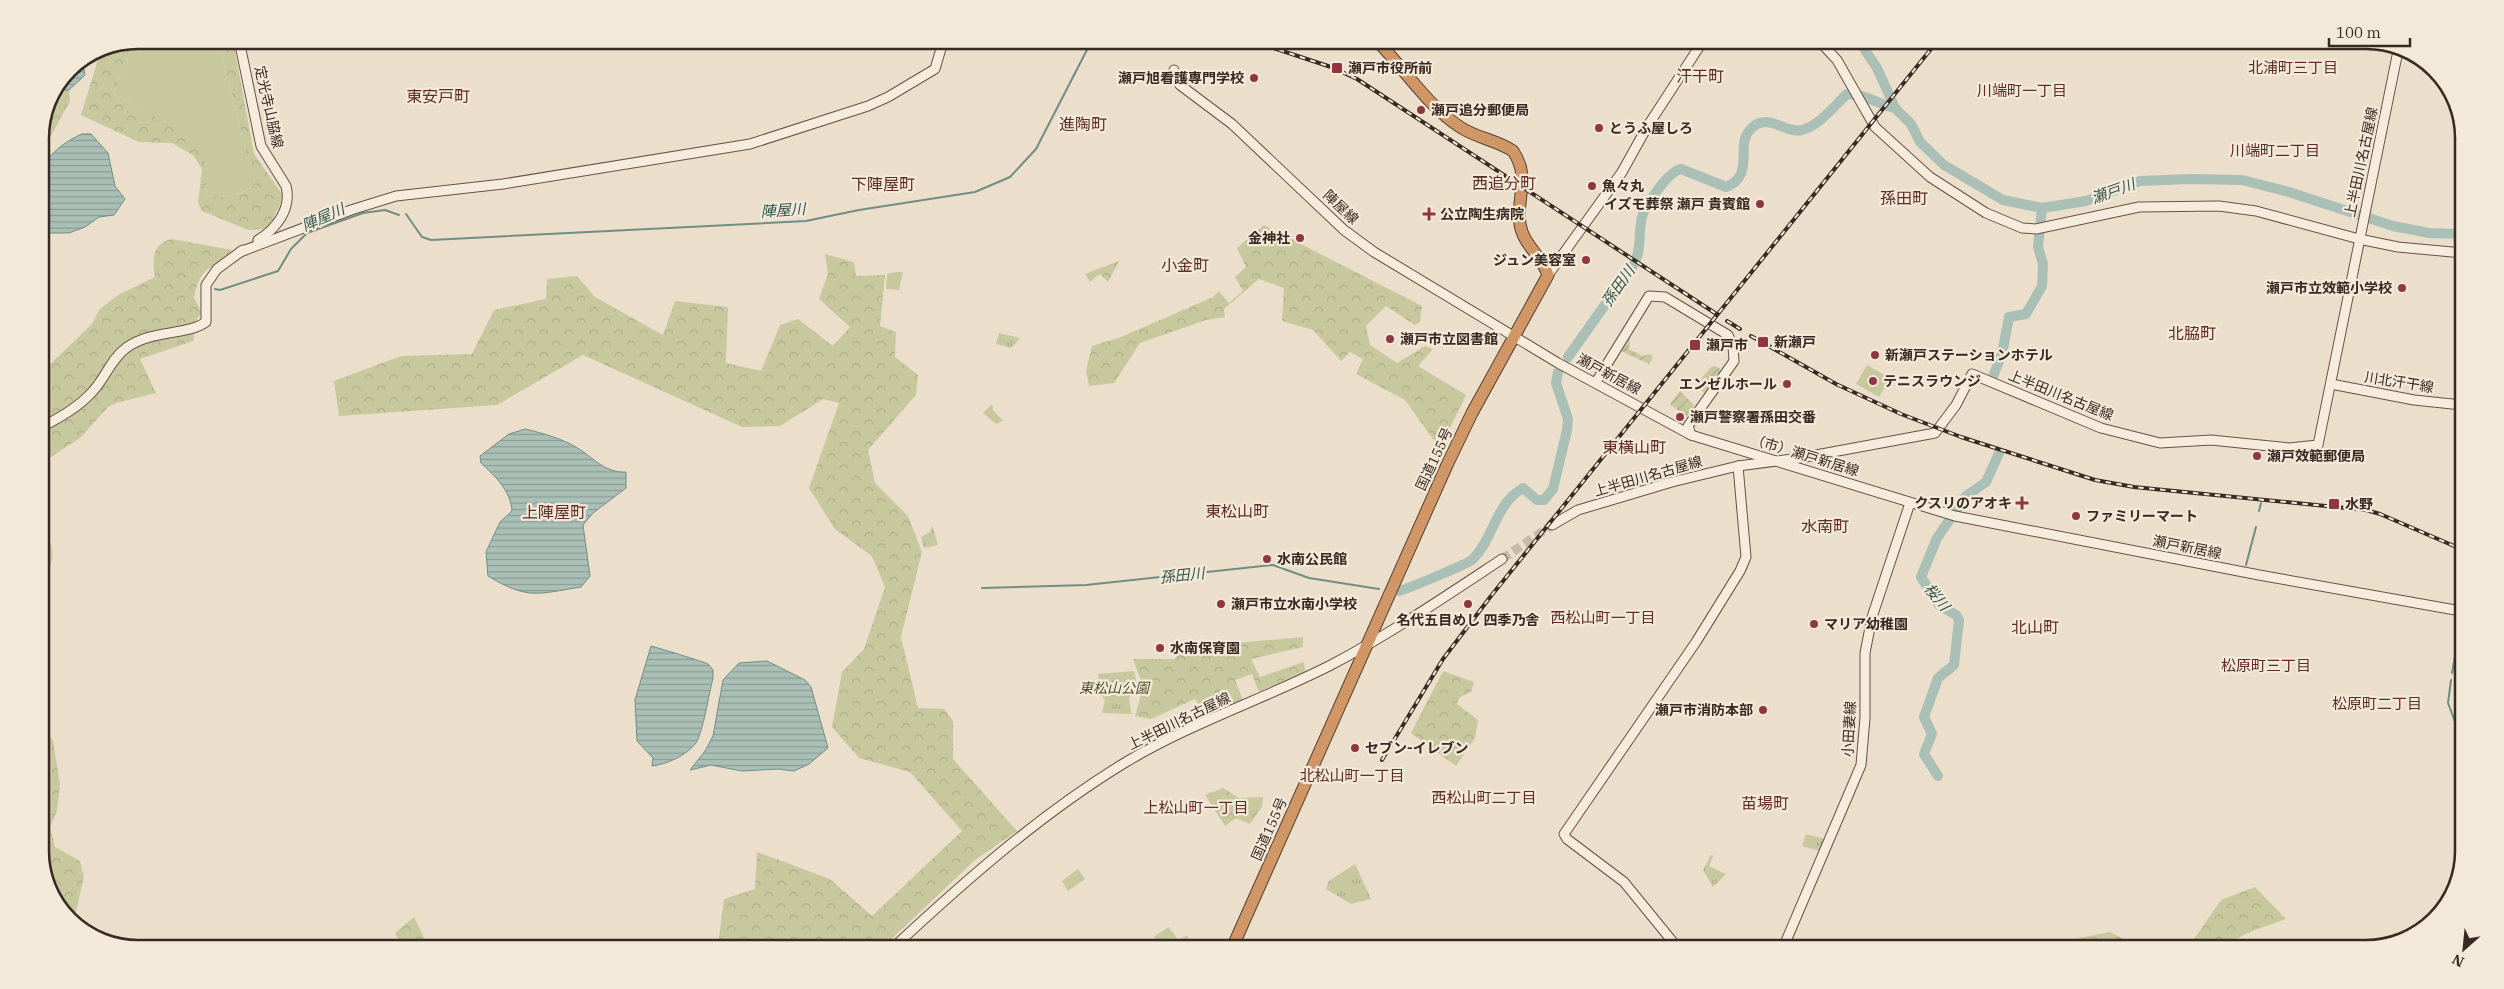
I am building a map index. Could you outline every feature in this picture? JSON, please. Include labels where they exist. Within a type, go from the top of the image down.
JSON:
[{"type":"highway","points":[[1384,49],[1432,105],[1443,115],[1462,128],[1513,151],[1522,171],[1520,224],[1525,239],[1546,267],[1548,275]]},
{"type":"highway","name":"国道155号","points":[[1236,940],[1472,413],[1548,275]]},
{"type":"street","name":"定光寺山脇線","points":[[49,423],[75,407],[88,396],[112,361],[127,348],[148,337],[192,328],[206,322],[206,285],[218,269],[276,228],[285,208],[288,193],[286,186],[261,146],[241,49]]},
{"type":"street","points":[[240,252],[351,210],[396,196],[503,184],[750,144],[868,106],[888,97],[935,69],[941,49]]},
{"type":"street","points":[[1548,275],[1622,172],[1668,94],[1698,49]]},
{"type":"street","points":[[1827,49],[1837,60],[1875,127],[1930,177],[1992,216],[2022,228],[2036,229],[2139,207],[2219,206],[2256,211],[2359,239],[2415,249],[2455,252]]},
{"type":"street","name":"上半田川名古屋線","points":[[1552,525],[1578,510],[1672,482],[1738,466],[1800,458],[1934,433],[1956,405],[1972,374],[2101,428],[2160,443],[2211,440],[2272,447],[2318,446],[2397,54]]},
{"type":"street","name":"陣屋線","points":[[1174,70],[1180,85],[1232,124],[1354,238],[1514,337]]},
{"type":"street","points":[[1596,382],[1649,296],[1665,297],[1728,335],[1731,343],[1734,361],[1688,426],[1691,435]]},
{"type":"street","name":"瀬戸新居線","points":[[1514,337],[1691,435]]},
{"type":"street","name":"川北汗干線","points":[[2331,384],[2414,400],[2455,404]]},
{"type":"street","name":"（市）瀬戸新居線","points":[[1691,435],[1910,504]]},
{"type":"street","points":[[1671,940],[1624,882],[1567,839],[1564,834],[1696,642],[1740,571],[1746,557],[1738,466]]},
{"type":"street","name":"瀬戸新居線","points":[[1910,504],[1955,516],[2259,575],[2455,610]]},
{"type":"street","name":"小田妻線","points":[[1786,940],[1861,765],[1865,718],[1865,653],[1872,617],[1910,504]]},
{"type":"street","name":"上半田川名古屋線","points":[[901,940],[958,887],[997,854],[1107,774],[1150,748],[1331,665],[1419,613],[1502,559]]},
{"type":"green space","points":[[130,49],[220,49],[249,164],[255,176],[252,186],[242,192],[222,197],[206,195],[206,164],[201,154],[192,144],[152,115],[114,94]]},
{"type":"green space","points":[[130,49],[114,94],[167,124],[192,143],[201,153],[206,164],[206,195],[223,197],[248,190],[252,186],[255,176],[249,164],[220,49],[235,49],[254,154],[282,194],[281,202],[270,225],[263,229],[248,230],[202,211],[198,203],[202,169],[193,155],[172,143],[139,142],[81,115],[98,59],[109,53]]},
{"type":"green space","points":[[63,90],[69,90],[70,101],[49,140],[53,109]]},
{"type":"green space","points":[[1264,225],[1422,306],[1420,322],[1415,325],[1386,306],[1366,326],[1370,345],[1397,363],[1425,346],[1433,349],[1418,366],[1466,395],[1440,449],[1405,400],[1356,374],[1363,359],[1350,352],[1341,361],[1313,330],[1282,321],[1284,288],[1259,279],[1224,309],[1225,317],[1206,320],[1140,343],[1114,383],[1089,386],[1086,371],[1092,346],[1121,337],[1213,297],[1219,291],[1229,303],[1243,291],[1235,277],[1246,267],[1237,248]]},
{"type":"green space","points":[[172,239],[232,250],[208,269],[200,278],[194,298],[202,313],[197,319],[193,341],[140,359],[156,393],[116,403],[108,407],[80,438],[49,458],[49,365],[92,324],[99,310],[118,295],[155,277],[155,253],[160,244]]},
{"type":"green space","points":[[825,254],[854,262],[856,276],[885,275],[880,326],[896,332],[895,357],[918,375],[916,395],[868,450],[875,483],[908,516],[922,552],[901,637],[918,708],[944,709],[953,721],[953,759],[1017,831],[975,860],[890,940],[719,940],[724,899],[755,889],[757,852],[830,879],[872,916],[962,831],[910,772],[859,758],[832,727],[842,672],[864,649],[885,587],[872,556],[835,529],[809,488],[839,403],[823,399],[780,426],[742,427],[583,355],[497,405],[339,416],[334,381],[401,356],[472,354],[494,310],[546,299],[547,279],[577,276],[595,297],[663,335],[675,301],[728,307],[726,363],[761,371],[780,325],[798,319],[833,346],[850,327],[819,299],[828,274]]},
{"type":"green space","points":[[1119,261],[1108,282],[1100,274],[1090,282],[1085,274]]},
{"type":"green space","points":[[903,272],[899,290],[886,289],[887,274]]},
{"type":"green space","points":[[1631,329],[1629,349],[1642,356],[1650,354],[1653,357],[1649,364],[1621,351],[1620,347]]},
{"type":"green space","points":[[999,333],[1020,338],[1011,348],[996,344]]},
{"type":"green space","name":"テニスラウンジ","points":[[1867,365],[1890,378],[1879,397],[1856,384]]},
{"type":"green space","points":[[1715,366],[1722,372],[1708,393],[1704,393],[1699,387],[1699,381],[1711,367]]},
{"type":"green space","points":[[1680,391],[1693,404],[1693,409],[1687,417],[1670,404]]},
{"type":"green space","points":[[992,404],[993,410],[1003,421],[996,424],[983,413]]},
{"type":"green space","points":[[932,525],[938,545],[924,548],[921,537],[930,532]]},
{"type":"green space","points":[[49,541],[52,553],[49,569]]},
{"type":"green space","points":[[1303,637],[1303,647],[1251,659],[1260,677],[1304,662],[1305,671],[1259,692],[1252,674],[1235,680],[1243,700],[1206,716],[1195,699],[1151,719],[1135,716],[1143,687],[1133,659],[1175,659],[1180,648]]},
{"type":"green space","name":"東松山公園","points":[[1134,671],[1137,683],[1130,698],[1132,714],[1102,713],[1105,700],[1099,692],[1098,674]]},
{"type":"green space","points":[[1443,671],[1474,682],[1471,692],[1460,697],[1457,704],[1478,720],[1475,738],[1456,766],[1411,733]]},
{"type":"green space","points":[[49,735],[53,741],[60,784],[57,811],[50,827],[55,847],[80,861],[84,877],[75,914],[61,896],[50,868]]},
{"type":"green space","points":[[1223,788],[1239,798],[1263,797],[1262,807],[1250,824],[1236,818],[1225,826],[1205,795]]},
{"type":"green space","points":[[1806,834],[1825,839],[1820,851],[1802,846]]},
{"type":"green space","points":[[1711,855],[1713,856],[1709,866],[1726,874],[1713,887],[1703,870]]},
{"type":"green space","points":[[1355,864],[1371,899],[1351,904],[1326,889],[1329,881]]},
{"type":"green space","points":[[1078,869],[1085,879],[1068,891],[1062,881]]},
{"type":"green space","points":[[2255,887],[2286,919],[2252,931],[2234,940],[2193,940],[2221,900]]},
{"type":"green space","points":[[414,917],[425,940],[399,940],[395,933]]},
{"type":"green space","points":[[1169,927],[1178,940],[1153,940],[1155,936]]},
{"type":"green space","points":[[2110,932],[2125,940],[2068,940]]},
{"type":"green space","points":[[1186,936],[1189,937],[1188,940],[1178,940]]},
{"type":"shaded area","points":[[84,67],[85,75],[69,90],[63,90]]},
{"type":"shaded area","points":[[82,134],[91,134],[108,153],[115,186],[125,199],[114,215],[99,217],[85,227],[69,233],[49,233],[49,159],[57,149]]},
{"type":"shaded area","points":[[525,429],[567,442],[606,468],[626,472],[626,488],[593,513],[583,525],[590,576],[581,587],[543,593],[523,592],[488,576],[486,552],[500,522],[512,511],[509,497],[505,490],[481,463],[480,456],[509,434]]},
{"type":"shaded area","points":[[651,646],[708,664],[713,670],[713,678],[703,722],[696,743],[676,759],[652,766],[653,758],[637,741],[635,700]]},
{"type":"shaded area","points":[[767,661],[805,680],[811,687],[828,748],[809,764],[794,771],[778,769],[742,771],[711,765],[690,770],[705,751],[713,736],[723,680],[739,663]]},
{"type":"waterway","name":"陣屋川","points":[[406,214],[422,237],[431,240],[806,221],[859,210],[975,192],[1010,177],[1036,149],[1087,49]]},
{"type":"waterway","name":"瀬戸川","points":[[1864,49],[1877,68],[1895,108],[1911,124],[1920,142],[1944,165],[2003,200],[2042,208],[2086,201],[2140,181],[2190,179],[2242,180],[2289,192],[2393,226],[2429,233],[2455,234]]},
{"type":"waterway","name":"孫田川","points":[[1568,357],[1634,264],[1638,253],[1644,212],[1658,189],[1676,171],[1681,169],[1726,187],[1735,182],[1740,176],[1743,168],[1745,137],[1749,131],[1762,122],[1769,122],[1796,131],[1809,128],[1821,120],[1847,94],[1866,97],[1895,108]]},
{"type":"waterway","name":"桜川","points":[[1992,379],[2002,354],[2009,317],[2026,314],[2042,286],[2043,264],[2038,247],[2042,208]]},
{"type":"waterway","name":"陣屋川","points":[[215,289],[220,290],[278,271],[291,249],[307,233],[363,213],[385,210],[399,215]]},
{"type":"waterway","name":"孫田川","points":[[1399,591],[1473,559],[1486,541],[1506,503],[1523,488],[1537,500],[1544,500],[1553,489],[1568,419],[1556,383],[1558,372]]},
{"type":"waterway","name":"桜川","points":[[1938,776],[1924,754],[1932,734],[1924,717],[1938,678],[1954,665],[1959,620],[1956,615],[1939,605],[1921,577],[1937,538],[1966,496],[1986,482],[1999,453]]},
{"type":"waterway","points":[[2259,511],[2261,503]]},
{"type":"waterway","points":[[2246,565],[2256,527]]},
{"type":"waterway","name":"孫田川","points":[[982,588],[1086,585],[1273,565],[1309,578],[1379,589]]},
{"type":"waterway","points":[[2452,673],[2455,656]]},
{"type":"waterway","points":[[2451,680],[2448,703],[2455,722]]},
{"type":"tunnel","points":[[1502,559],[1552,525]]},
{"type":"railway","points":[[1276,49],[1331,67],[1357,79],[1715,313]]},
{"type":"railway","points":[[1382,760],[1443,659],[1491,596],[1931,49]]},
{"type":"railway","points":[[1727,321],[1740,329]]},
{"type":"railway","points":[[1751,336],[1836,384],[1901,414],[1961,437],[2095,480],[2134,487],[2366,510],[2380,514],[2455,546]]},
{"type":"place","name":"瀬戸市役所前","points":[[1337,68]]},
{"type":"place","name":"瀬戸旭看護専門学校","points":[[1254,78]]},
{"type":"place","name":"瀬戸追分郵便局","points":[[1421,110]]},
{"type":"place","name":"とうふ屋しろ","points":[[1599,128]]},
{"type":"place","name":"魚々丸","points":[[1592,186]]},
{"type":"place","name":"イズモ葬祭 瀬戸 貴賓館","points":[[1760,204]]},
{"type":"place","name":"公立陶生病院","points":[[1429,214]]},
{"type":"place","name":"金神社","points":[[1300,238]]},
{"type":"place","name":"ジュン美容室","points":[[1586,260]]},
{"type":"place","name":"瀬戸市立效範小学校","points":[[2402,288]]},
{"type":"place","name":"瀬戸市立図書館","points":[[1390,339]]},
{"type":"place","name":"新瀬戸","points":[[1763,342]]},
{"type":"place","name":"瀬戸市","points":[[1695,345]]},
{"type":"place","name":"新瀬戸ステーションホテル","points":[[1875,355]]},
{"type":"place","name":"テニスラウンジ","points":[[1873,381]]},
{"type":"place","name":"エンゼルホール","points":[[1787,384]]},
{"type":"place","name":"瀬戸警察署孫田交番","points":[[1680,417]]},
{"type":"place","name":"瀬戸效範郵便局","points":[[2257,456]]},
{"type":"place","name":"クスリのアオキ","points":[[2022,503]]},
{"type":"place","name":"水野","points":[[2334,504]]},
{"type":"place","name":"ファミリーマート","points":[[2076,516]]},
{"type":"place","name":"水南公民館","points":[[1267,559]]},
{"type":"place","name":"瀬戸市立水南小学校","points":[[1221,604]]},
{"type":"place","name":"名代五目めし 四季乃舎","points":[[1468,604]]},
{"type":"place","name":"マリア幼稚園","points":[[1814,624]]},
{"type":"place","name":"水南保育園","points":[[1160,648]]},
{"type":"place","name":"瀬戸市消防本部","points":[[1763,710]]},
{"type":"place","name":"セブン-イレブン","points":[[1355,748]]},
{"type":"district","name":"北浦町三丁目","points":[[2293,67]]},
{"type":"district","name":"汗干町","points":[[1700,76]]},
{"type":"district","name":"川端町一丁目","points":[[2022,90]]},
{"type":"district","name":"東安戸町","points":[[438,96]]},
{"type":"district","name":"進陶町","points":[[1083,124]]},
{"type":"district","name":"川端町二丁目","points":[[2275,150]]},
{"type":"district","name":"西追分町","points":[[1504,183]]},
{"type":"district","name":"下陣屋町","points":[[883,184]]},
{"type":"district","name":"孫田町","points":[[1904,198]]},
{"type":"district","name":"小金町","points":[[1185,265]]},
{"type":"district","name":"北脇町","points":[[2192,333]]},
{"type":"district","name":"東横山町","points":[[1634,447]]},
{"type":"district","name":"東松山町","points":[[1237,511]]},
{"type":"district","name":"上陣屋町","points":[[554,512]]},
{"type":"district","name":"水南町","points":[[1825,526]]},
{"type":"district","name":"西松山町一丁目","points":[[1603,617]]},
{"type":"district","name":"北山町","points":[[2035,627]]},
{"type":"district","name":"松原町三丁目","points":[[2266,665]]},
{"type":"district","name":"松原町二丁目","points":[[2377,703]]},
{"type":"district","name":"北松山町一丁目","points":[[1352,775]]},
{"type":"district","name":"西松山町二丁目","points":[[1484,797]]},
{"type":"district","name":"苗場町","points":[[1765,803]]},
{"type":"district","name":"上松山町一丁目","points":[[1196,807]]}]
